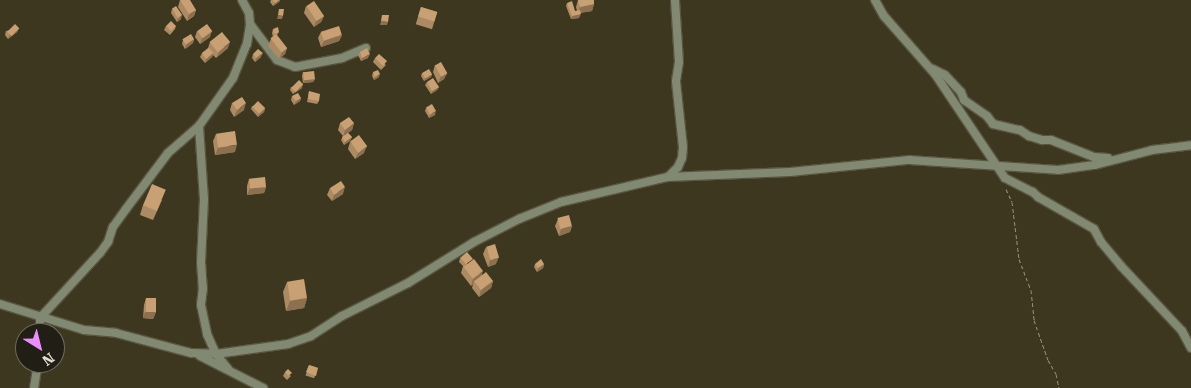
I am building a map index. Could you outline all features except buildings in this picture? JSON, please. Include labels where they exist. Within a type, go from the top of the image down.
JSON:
[{"type":"street","points":[[40,323],[40,318],[100,253],[118,221],[168,153],[199,126],[233,78],[247,44],[250,24],[249,13],[242,0]]},
{"type":"street","points":[[668,177],[679,164],[683,147],[676,81],[679,62],[675,0]]},
{"type":"street","points":[[875,0],[884,16],[931,68],[1005,178],[1033,192],[1038,197],[1094,229],[1101,242],[1121,266],[1182,331],[1191,348]]},
{"type":"street","points":[[250,24],[277,60],[295,67],[342,58],[366,48]]},
{"type":"street","points":[[931,68],[945,75],[961,92],[964,100],[986,116],[993,124],[1020,130],[1042,140],[1051,140],[1094,157],[1122,158]]},
{"type":"street","points":[[199,126],[204,199],[201,262],[203,322],[216,354],[228,369]]},
{"type":"street","points":[[192,354],[216,354],[288,344],[311,336],[342,316],[408,283],[474,242],[519,219],[561,202],[668,177],[790,172],[909,160],[996,164],[1058,170],[1122,158],[1152,150],[1191,145]]},
{"type":"street","points":[[679,164],[692,176]]},
{"type":"street","points":[[0,304],[40,318],[84,330],[116,333],[192,354],[228,369],[263,388]]},
{"type":"street","points":[[34,388],[36,373]]},
{"type":"path","points":[[1005,178],[1006,188],[1012,202],[1019,259],[1032,290],[1034,320],[1048,360],[1056,374],[1059,388]]}]
